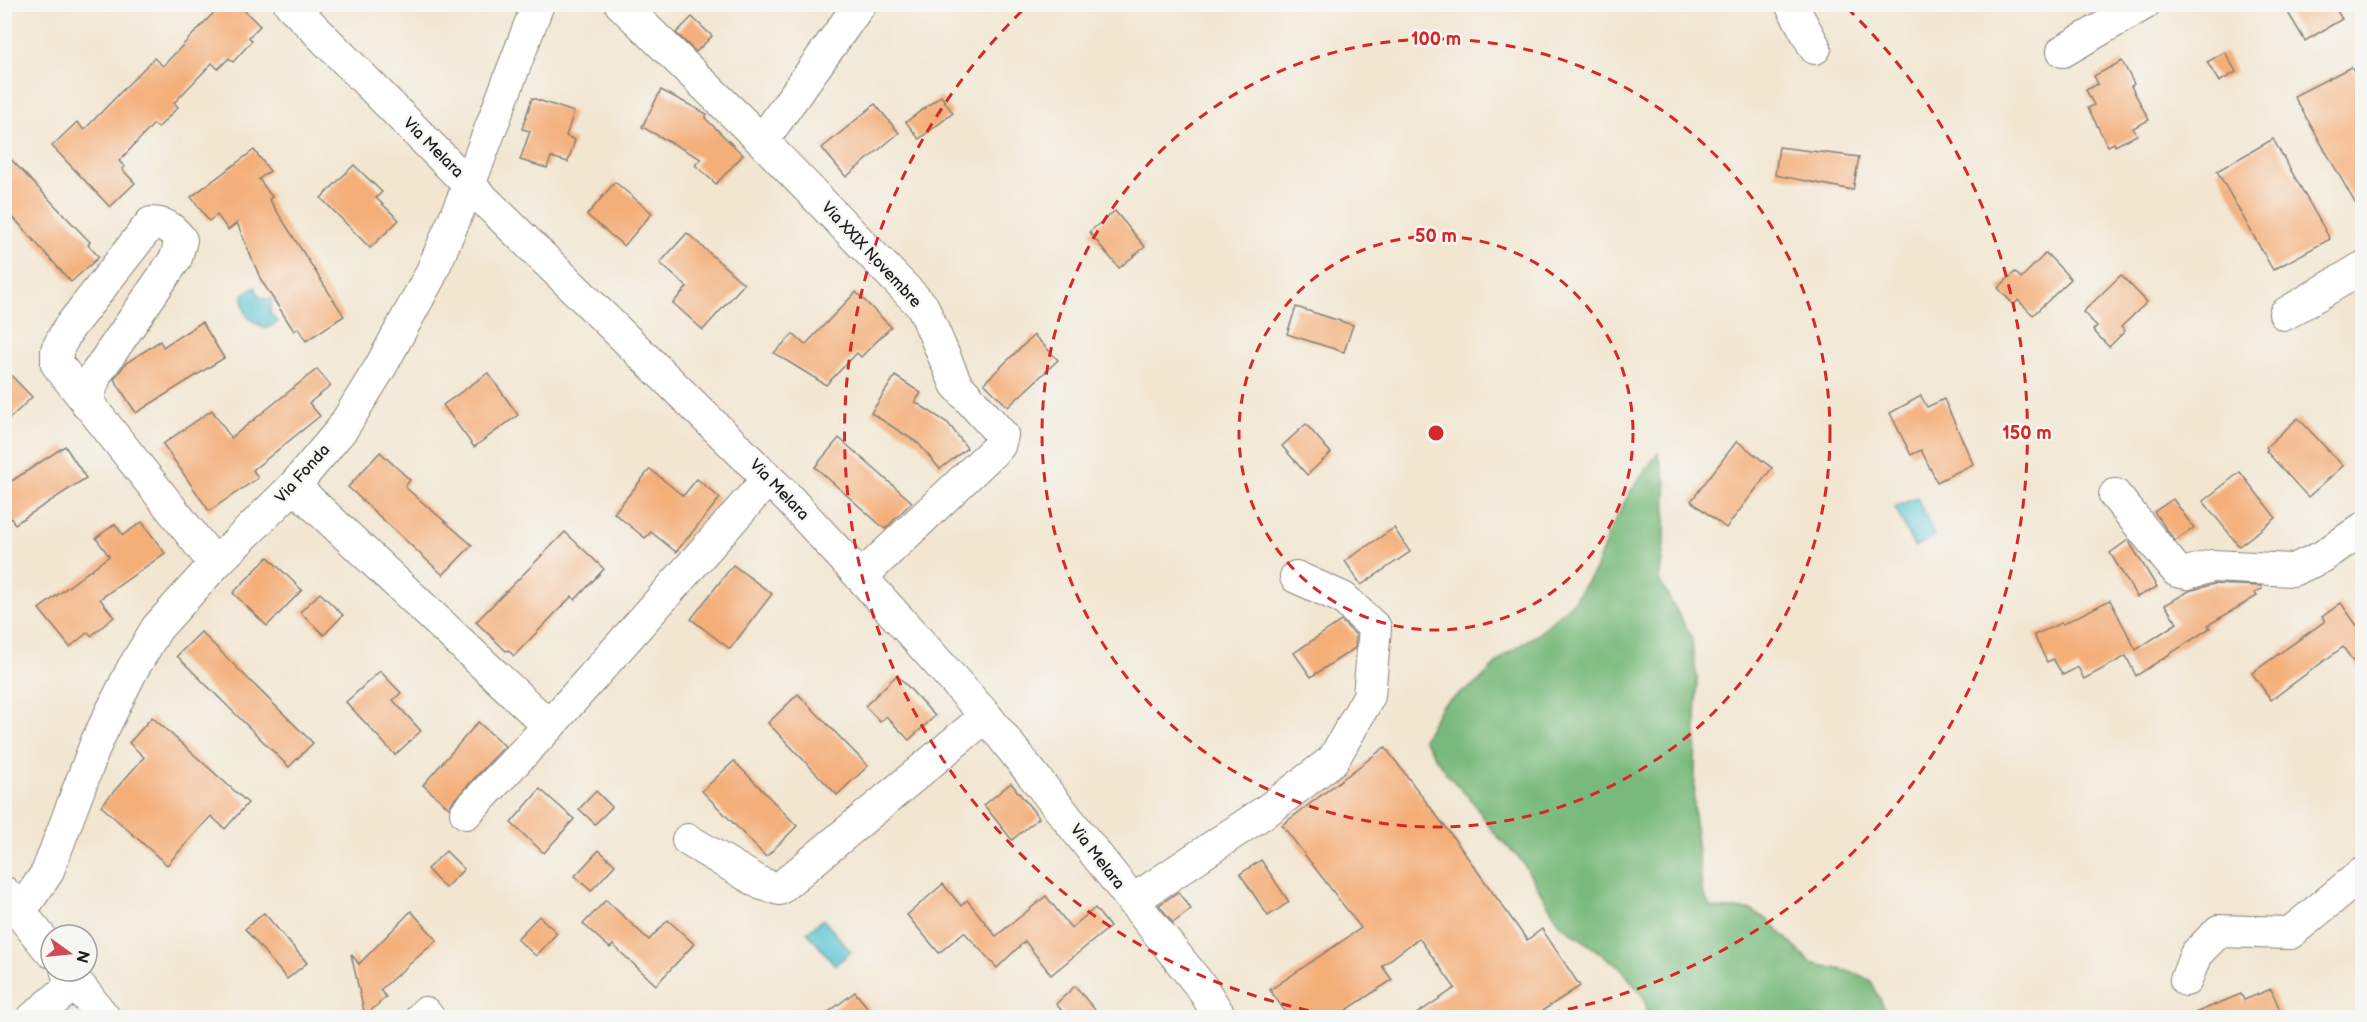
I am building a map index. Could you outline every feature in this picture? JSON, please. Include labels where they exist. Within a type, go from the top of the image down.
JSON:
[{"type":"main road","points":[[12,903],[39,936]]},
{"type":"main road","points":[[77,983],[104,1017]]},
{"type":"street","name":"Via Melara","points":[[290,4],[469,185],[768,478],[861,577],[986,716],[1132,901],[1208,1012]]},
{"type":"street","name":"Via Fonda","points":[[12,903],[47,873],[97,741],[132,670],[158,628],[215,564],[294,486],[342,429],[381,366],[430,276],[469,185],[537,4]]},
{"type":"street","name":"Via XXIX Novembre","points":[[621,4],[762,141],[923,307],[956,384],[1002,435],[999,446],[861,577]]},
{"type":"street","points":[[762,141],[860,4]]},
{"type":"street","points":[[1791,4],[1815,48]]},
{"type":"street","points":[[2063,51],[2144,4]]},
{"type":"street","points":[[88,405],[96,374],[176,258],[181,240],[174,230],[160,223],[151,223],[68,328],[57,350],[57,364],[88,405],[215,564]]},
{"type":"street","points":[[2286,314],[2362,268]]},
{"type":"street","points":[[466,813],[549,726],[768,478]]},
{"type":"street","points":[[294,486],[549,726]]},
{"type":"street","points":[[2115,495],[2177,572],[2187,573],[2212,566],[2293,570],[2322,557],[2362,529]]},
{"type":"street","points":[[1132,901],[1269,809],[1333,759],[1369,696],[1375,628],[1343,598],[1296,576]]},
{"type":"street","points":[[688,840],[762,884],[779,889],[986,716]]},
{"type":"street","points":[[2186,980],[2196,954],[2218,931],[2289,933],[2362,874]]},
{"type":"street","points":[[33,1017],[66,983]]},
{"type":"street","points":[[421,1017],[425,1013],[429,1017]]},
{"type":"green space","points":[[1658,453],[1666,482],[1665,539],[1659,580],[1691,636],[1697,680],[1694,815],[1702,891],[1711,908],[1751,910],[1768,920],[1811,963],[1852,972],[1871,981],[1889,1017],[1648,1017],[1645,999],[1621,968],[1560,924],[1521,860],[1493,832],[1473,802],[1446,773],[1423,739],[1442,705],[1477,683],[1505,655],[1539,633],[1572,603],[1595,570],[1609,532],[1630,492]]},
{"type":"water","points":[[256,287],[261,297],[272,299],[270,313],[278,322],[266,329],[250,319],[244,308],[243,294]]},
{"type":"water","points":[[1917,497],[1935,537],[1914,547],[1895,507]]},
{"type":"water","points":[[823,919],[851,952],[835,965],[807,932]]},
{"type":"building","points":[[222,4],[238,4],[260,26],[249,37],[252,41],[233,62],[229,58],[218,69],[212,63],[174,103],[178,107],[158,128],[154,124],[119,161],[125,167],[122,169],[135,183],[110,207],[52,146],[77,122],[84,130],[154,58],[163,66]]},
{"type":"building","points":[[2283,4],[2333,4],[2342,19],[2305,41]]},
{"type":"building","points":[[692,17],[712,36],[696,52],[676,33]]},
{"type":"building","points":[[2225,52],[2236,72],[2219,82],[2207,62]]},
{"type":"building","points":[[2122,61],[2134,84],[2131,86],[2149,120],[2133,128],[2137,135],[2115,146],[2114,143],[2108,146],[2088,108],[2094,105],[2086,90],[2098,84],[2094,76]]},
{"type":"building","points":[[2351,67],[2362,88],[2362,215],[2294,96]]},
{"type":"building","points":[[661,90],[707,114],[705,118],[743,155],[716,184],[695,165],[701,159],[642,127]]},
{"type":"building","points":[[941,96],[953,113],[919,139],[906,122]]},
{"type":"building","points":[[532,98],[574,112],[566,136],[575,140],[568,162],[551,157],[547,168],[520,160],[530,131],[522,129]]},
{"type":"building","points":[[875,104],[899,133],[846,177],[822,148]]},
{"type":"building","points":[[2273,139],[2330,239],[2273,270],[2217,171]]},
{"type":"building","points":[[1779,147],[1859,157],[1853,190],[1775,175]]},
{"type":"building","points":[[254,150],[270,171],[259,179],[272,197],[269,199],[344,316],[306,341],[298,328],[294,331],[261,280],[237,223],[228,230],[217,215],[209,221],[191,197]]},
{"type":"building","points":[[4,152],[90,242],[88,245],[99,257],[71,282],[4,207]]},
{"type":"building","points":[[354,165],[382,192],[376,198],[399,220],[370,248],[321,198]]},
{"type":"building","points":[[615,182],[652,213],[624,246],[587,215]]},
{"type":"building","points":[[1115,211],[1145,247],[1119,268],[1089,232]]},
{"type":"building","points":[[687,233],[744,284],[703,330],[673,303],[687,287],[660,263]]},
{"type":"building","points":[[2046,253],[2071,279],[2033,315],[2018,300],[2014,305],[1998,288],[2015,272],[2021,278]]},
{"type":"building","points":[[2121,275],[2147,302],[2121,327],[2125,331],[2109,347],[2093,330],[2097,326],[2083,312]]},
{"type":"building","points":[[856,292],[891,327],[861,357],[857,353],[826,385],[774,353],[793,334],[805,345]]},
{"type":"building","points":[[1296,307],[1353,325],[1344,352],[1287,334]]},
{"type":"building","points":[[202,322],[224,358],[136,413],[114,379],[126,363],[160,341],[163,347]]},
{"type":"building","points":[[1034,335],[1058,360],[1008,407],[984,383]]},
{"type":"building","points":[[4,368],[32,397],[4,424]]},
{"type":"building","points":[[317,369],[331,386],[309,403],[320,416],[253,470],[258,478],[209,511],[163,444],[212,410],[231,438]]},
{"type":"building","points":[[488,373],[518,415],[474,447],[443,405]]},
{"type":"building","points":[[895,376],[921,393],[915,402],[948,423],[967,448],[940,469],[918,443],[871,413]]},
{"type":"building","points":[[1921,396],[1927,407],[1944,399],[1973,464],[1937,482],[1921,450],[1911,455],[1890,413]]},
{"type":"building","points":[[2298,418],[2343,466],[2308,497],[2266,451],[2268,450],[2266,447]]},
{"type":"building","points":[[1306,424],[1331,453],[1307,475],[1282,446]]},
{"type":"building","points":[[839,438],[912,502],[885,529],[815,467]]},
{"type":"building","points":[[1737,441],[1772,468],[1726,528],[1691,501]]},
{"type":"building","points":[[65,446],[86,478],[15,524],[4,509],[4,486]]},
{"type":"building","points":[[380,452],[410,480],[405,487],[472,545],[443,575],[348,487]]},
{"type":"building","points":[[650,469],[683,496],[697,479],[720,498],[676,552],[651,532],[645,538],[614,513]]},
{"type":"building","points":[[2240,472],[2276,518],[2239,546],[2203,501]]},
{"type":"building","points":[[2173,499],[2194,528],[2175,541],[2154,512]]},
{"type":"building","points":[[142,522],[165,553],[100,599],[114,617],[91,636],[88,632],[70,647],[39,609],[109,556],[96,538],[115,524],[123,535]]},
{"type":"building","points":[[1394,528],[1410,552],[1361,585],[1345,561]]},
{"type":"building","points":[[565,532],[604,569],[575,600],[572,596],[514,656],[476,622]]},
{"type":"building","points":[[2128,540],[2157,587],[2137,597],[2110,553]]},
{"type":"building","points":[[268,557],[302,590],[267,626],[233,593]]},
{"type":"building","points":[[733,565],[772,594],[730,649],[691,619]]},
{"type":"building","points":[[2214,584],[2261,586],[2262,589],[2255,593],[2257,596],[2208,625],[2210,628],[2136,676],[2126,656],[2084,679],[2078,667],[2063,675],[2053,659],[2047,662],[2034,635],[2063,624],[2110,600],[2136,650],[2177,623],[2165,605],[2189,591]]},
{"type":"building","points":[[320,593],[343,615],[324,635],[300,612]]},
{"type":"building","points":[[2341,603],[2362,633],[2362,674],[2343,647],[2271,700],[2252,673],[2325,621],[2322,617]]},
{"type":"building","points":[[1341,621],[1356,635],[1355,648],[1311,677],[1294,653]]},
{"type":"building","points":[[201,632],[313,743],[289,767],[177,656]]},
{"type":"building","points":[[380,671],[401,693],[393,700],[421,731],[395,755],[346,702]]},
{"type":"building","points":[[897,675],[935,716],[909,740],[886,716],[880,722],[865,706]]},
{"type":"building","points":[[798,694],[868,766],[837,795],[768,723]]},
{"type":"building","points":[[152,717],[248,803],[225,829],[211,816],[167,865],[101,806],[144,757],[129,743]]},
{"type":"building","points":[[478,722],[505,746],[449,808],[423,785]]},
{"type":"building","points":[[1385,747],[1527,940],[1542,929],[1580,986],[1533,1017],[1412,1017],[1455,988],[1419,938],[1382,966],[1392,980],[1336,1017],[1289,1017],[1270,990],[1361,928],[1282,825]]},
{"type":"building","points":[[734,761],[797,826],[766,857],[702,791]]},
{"type":"building","points":[[1011,783],[1039,818],[1012,840],[984,805]]},
{"type":"building","points":[[540,789],[574,819],[544,853],[511,823]]},
{"type":"building","points":[[596,791],[612,807],[595,824],[579,809]]},
{"type":"building","points":[[599,850],[615,865],[591,891],[575,876]]},
{"type":"building","points":[[446,851],[464,869],[445,888],[427,869]]},
{"type":"building","points":[[1261,860],[1289,902],[1268,916],[1240,874]]},
{"type":"building","points":[[943,884],[961,906],[967,900],[996,936],[1046,896],[1071,928],[1095,908],[1110,927],[1051,975],[1025,941],[997,968],[964,932],[939,953],[907,915]]},
{"type":"building","points":[[1178,892],[1191,909],[1173,923],[1159,905]]},
{"type":"building","points":[[606,900],[649,940],[668,920],[694,944],[656,985],[613,945],[610,948],[583,924]]},
{"type":"building","points":[[411,911],[437,940],[380,990],[386,997],[365,1016],[351,954],[359,964]]},
{"type":"building","points":[[264,913],[307,963],[287,979],[245,929]]},
{"type":"building","points":[[539,916],[557,933],[536,956],[517,939]]},
{"type":"building","points":[[1075,986],[1101,1017],[1067,1017],[1056,1004]]},
{"type":"building","points":[[2271,989],[2283,1017],[2185,1017],[2241,994],[2244,1000]]},
{"type":"building","points":[[855,992],[875,1017],[822,1017]]}]
